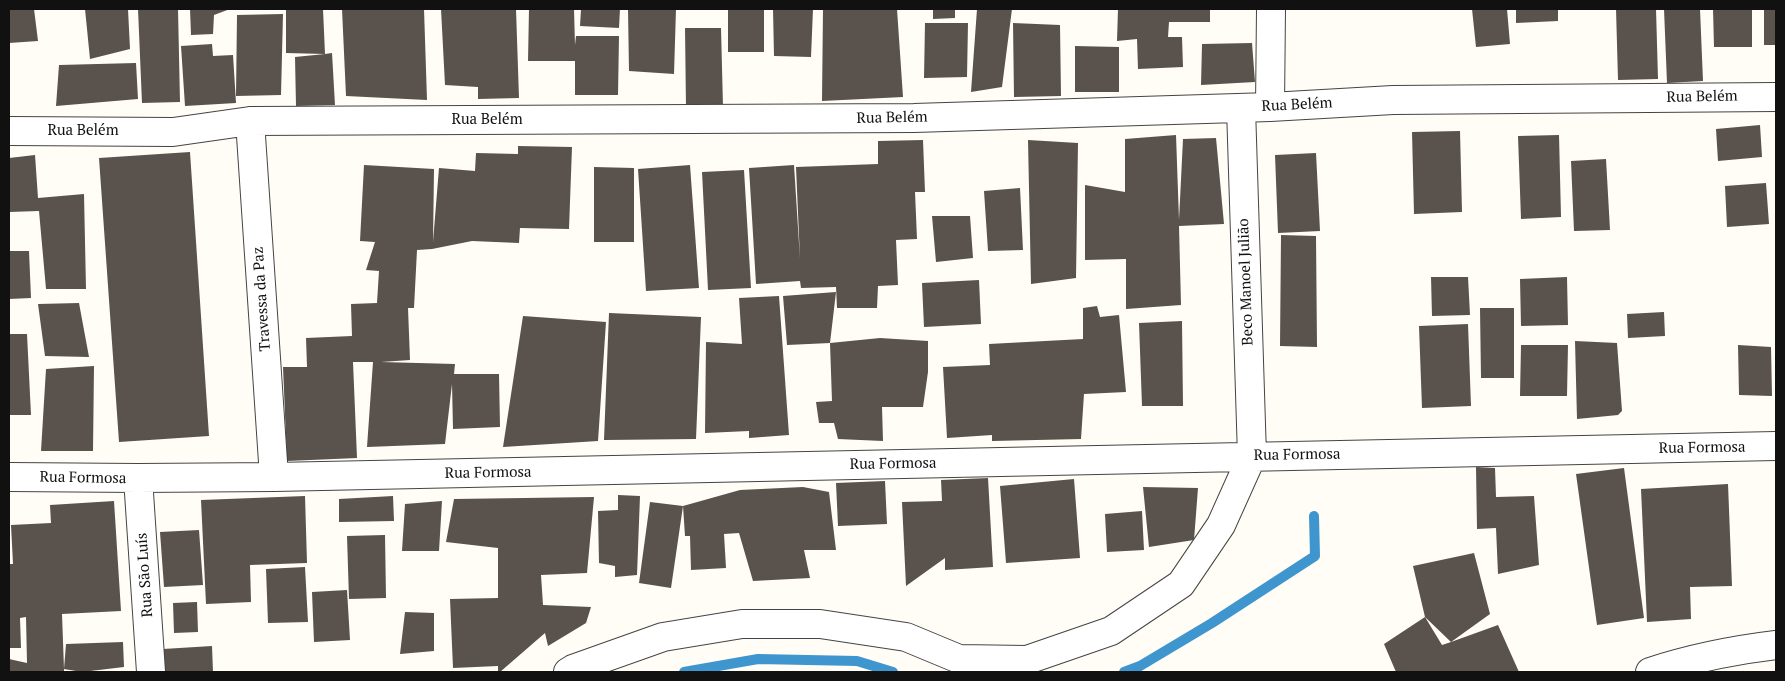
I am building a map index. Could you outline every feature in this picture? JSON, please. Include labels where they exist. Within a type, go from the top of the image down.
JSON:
[{"type":"street","points":[[1270,107],[1271,9]]},
{"type":"street","name":"Rua Belém","points":[[9,131],[173,132],[250,121],[914,118],[1270,107],[1393,100],[1776,97]]},
{"type":"street","name":"Beco Manoel Julião","points":[[1241,108],[1252,456]]},
{"type":"street","name":"Travessa da Paz","points":[[250,121],[274,477]]},
{"type":"street","name":"Rua Formosa","points":[[9,477],[274,477],[1776,446]]},
{"type":"street","points":[[568,672],[663,637],[742,624],[820,624],[906,637],[959,659],[1026,660],[1111,631],[1181,584],[1222,525],[1252,456]]},
{"type":"street","name":"Rua São Luís","points":[[138,478],[151,672]]},
{"type":"street","points":[[1650,672],[1749,648],[1776,645]]},
{"type":"building","points":[[9,9],[34,9],[38,41],[9,43]]},
{"type":"building","points":[[85,9],[128,9],[130,49],[90,59]]},
{"type":"building","points":[[138,9],[178,9],[180,102],[142,103]]},
{"type":"building","points":[[190,9],[230,9],[214,15],[213,34],[191,35]]},
{"type":"building","points":[[286,9],[323,9],[325,54],[286,53]]},
{"type":"building","points":[[342,9],[424,9],[427,100],[346,96]]},
{"type":"building","points":[[441,9],[516,9],[519,98],[478,99],[478,87],[445,85]]},
{"type":"building","points":[[529,9],[574,9],[575,45],[576,36],[619,36],[618,95],[575,95],[575,61],[528,61]]},
{"type":"building","points":[[581,9],[620,9],[619,28],[580,26]]},
{"type":"building","points":[[628,9],[676,9],[674,74],[629,71]]},
{"type":"building","points":[[728,9],[764,9],[764,52],[728,52]]},
{"type":"building","points":[[773,9],[813,9],[811,57],[774,56]]},
{"type":"building","points":[[823,9],[897,9],[903,97],[822,101]]},
{"type":"building","points":[[933,9],[955,9],[955,18],[933,19]]},
{"type":"building","points":[[977,9],[1012,9],[1002,87],[971,92]]},
{"type":"building","points":[[1118,9],[1210,9],[1210,22],[1169,22],[1168,37],[1182,37],[1183,67],[1138,69],[1137,39],[1117,41]]},
{"type":"building","points":[[1472,9],[1507,9],[1510,44],[1476,47]]},
{"type":"building","points":[[1516,9],[1558,9],[1558,21],[1516,23]]},
{"type":"building","points":[[1616,9],[1656,9],[1658,79],[1618,80]]},
{"type":"building","points":[[1664,9],[1700,9],[1703,81],[1667,83]]},
{"type":"building","points":[[1713,9],[1752,9],[1752,47],[1714,47]]},
{"type":"building","points":[[1764,9],[1776,9],[1776,45],[1764,45]]},
{"type":"building","points":[[283,14],[281,95],[236,96],[237,15]]},
{"type":"building","points":[[925,23],[968,23],[967,77],[924,78]]},
{"type":"building","points":[[1013,23],[1060,25],[1061,96],[1014,97]]},
{"type":"building","points":[[685,28],[721,28],[723,107],[686,108]]},
{"type":"building","points":[[1252,43],[1255,82],[1201,85],[1202,44]]},
{"type":"building","points":[[212,44],[213,56],[233,55],[236,103],[185,106],[181,46]]},
{"type":"building","points":[[1075,46],[1119,47],[1119,92],[1075,92]]},
{"type":"building","points":[[332,53],[335,105],[296,106],[295,57]]},
{"type":"building","points":[[136,63],[138,99],[56,106],[59,65]]},
{"type":"building","points":[[1760,125],[1762,157],[1718,161],[1716,129]]},
{"type":"building","points":[[1460,131],[1462,212],[1414,214],[1412,132]]},
{"type":"building","points":[[1176,135],[1179,220],[1183,139],[1216,138],[1224,224],[1179,226],[1181,305],[1126,309],[1126,259],[1085,260],[1085,185],[1125,192],[1125,139]]},
{"type":"building","points":[[1559,135],[1561,217],[1521,219],[1518,136]]},
{"type":"building","points":[[923,140],[925,192],[915,192],[917,239],[896,240],[898,285],[878,286],[877,308],[837,308],[836,287],[801,288],[800,281],[756,284],[749,168],[794,165],[800,259],[796,167],[878,164],[878,141]]},
{"type":"building","points":[[1028,140],[1078,143],[1076,278],[1031,284]]},
{"type":"building","points":[[518,146],[572,147],[569,229],[520,228],[519,243],[472,241],[417,250],[414,308],[408,308],[410,360],[381,362],[455,364],[454,374],[499,374],[500,427],[453,429],[452,384],[445,444],[367,447],[373,362],[353,362],[357,458],[287,461],[283,367],[307,367],[306,338],[352,336],[351,304],[377,303],[379,271],[366,270],[375,242],[360,241],[364,165],[434,169],[433,242],[439,168],[475,171],[476,153],[518,154]]},
{"type":"building","points":[[190,152],[209,436],[119,442],[99,158]]},
{"type":"building","points":[[1316,153],[1320,231],[1278,233],[1275,155]]},
{"type":"building","points":[[35,155],[38,198],[84,194],[86,289],[46,289],[39,211],[9,212],[9,158]]},
{"type":"building","points":[[1606,159],[1610,230],[1574,231],[1571,161]]},
{"type":"building","points":[[690,165],[699,288],[646,291],[638,169]]},
{"type":"building","points":[[594,167],[634,168],[634,242],[594,242]]},
{"type":"building","points":[[744,170],[751,288],[708,290],[702,172]]},
{"type":"building","points":[[1766,183],[1769,224],[1727,227],[1725,186]]},
{"type":"building","points":[[1020,188],[1023,250],[988,251],[984,191]]},
{"type":"building","points":[[932,216],[970,216],[973,258],[936,262]]},
{"type":"building","points":[[1281,235],[1316,236],[1317,347],[1280,346]]},
{"type":"building","points":[[9,251],[29,251],[31,298],[9,299]]},
{"type":"building","points":[[1431,277],[1468,277],[1470,315],[1432,316]]},
{"type":"building","points":[[1567,277],[1568,325],[1521,326],[1520,279]]},
{"type":"building","points":[[979,280],[981,324],[924,327],[922,283]]},
{"type":"building","points":[[836,292],[830,343],[787,345],[783,296]]},
{"type":"building","points":[[779,296],[789,435],[749,438],[749,431],[705,433],[706,342],[742,344],[739,298]]},
{"type":"building","points":[[79,303],[89,357],[45,356],[38,304]]},
{"type":"building","points":[[1097,306],[1100,317],[1119,315],[1126,392],[1084,394],[1081,439],[992,441],[992,435],[947,438],[943,367],[990,365],[989,344],[1083,339],[1083,308]]},
{"type":"building","points":[[1480,308],[1514,308],[1514,378],[1481,378]]},
{"type":"building","points":[[1664,312],[1665,336],[1628,338],[1627,314]]},
{"type":"building","points":[[609,313],[701,317],[696,439],[604,440]]},
{"type":"building","points":[[523,316],[606,322],[598,441],[503,447]]},
{"type":"building","points":[[1182,321],[1183,406],[1142,406],[1139,323]]},
{"type":"building","points":[[1468,324],[1471,406],[1422,408],[1419,326]]},
{"type":"building","points":[[9,334],[27,334],[31,415],[9,415]]},
{"type":"building","points":[[880,338],[928,341],[928,372],[923,407],[882,407],[883,441],[838,439],[834,423],[819,423],[816,402],[832,401],[830,343]]},
{"type":"building","points":[[1575,341],[1617,343],[1622,411],[1618,415],[1577,419]]},
{"type":"building","points":[[1521,345],[1568,345],[1567,396],[1520,396]]},
{"type":"building","points":[[1738,345],[1771,347],[1772,396],[1739,395]]},
{"type":"building","points":[[94,366],[93,451],[41,451],[46,369]]},
{"type":"building","points":[[1476,467],[1495,468],[1496,497],[1534,496],[1539,565],[1498,574],[1496,528],[1477,529]]},
{"type":"building","points":[[1624,468],[1644,618],[1597,625],[1576,474]]},
{"type":"building","points":[[988,478],[993,567],[945,570],[945,558],[906,586],[902,502],[942,501],[941,480]]},
{"type":"building","points":[[1074,479],[1080,558],[1006,563],[1000,486]]},
{"type":"building","points":[[885,481],[887,524],[838,526],[836,483]]},
{"type":"building","points":[[1728,484],[1732,586],[1690,587],[1691,619],[1647,622],[1641,489]]},
{"type":"building","points":[[803,487],[829,492],[836,550],[804,550],[810,578],[753,581],[739,533],[724,534],[726,568],[691,570],[690,536],[685,536],[683,506],[740,490]]},
{"type":"building","points":[[1143,487],[1198,488],[1194,540],[1149,547]]},
{"type":"building","points":[[618,495],[640,496],[637,575],[615,577],[615,566],[599,563],[598,511],[618,510]]},
{"type":"building","points":[[305,496],[307,563],[250,565],[251,602],[206,604],[201,500]]},
{"type":"building","points":[[393,496],[394,521],[339,522],[339,499]]},
{"type":"building","points":[[594,497],[587,573],[541,575],[543,605],[591,607],[586,623],[548,646],[545,633],[500,672],[498,672],[498,666],[453,668],[450,599],[498,598],[498,548],[446,542],[454,499]]},
{"type":"building","points":[[114,501],[121,611],[62,614],[64,672],[9,672],[9,659],[27,663],[26,617],[20,618],[21,648],[9,648],[9,564],[13,564],[11,525],[51,523],[50,505]]},
{"type":"building","points":[[442,501],[439,551],[402,551],[405,504]]},
{"type":"building","points":[[650,502],[683,506],[671,588],[639,583]]},
{"type":"building","points":[[1142,511],[1144,550],[1107,552],[1105,514]]},
{"type":"building","points":[[199,530],[203,585],[164,587],[160,532]]},
{"type":"building","points":[[385,535],[386,598],[349,599],[347,536]]},
{"type":"building","points":[[1474,553],[1490,614],[1451,642],[1425,617],[1413,566]]},
{"type":"building","points":[[305,567],[308,622],[268,623],[266,569]]},
{"type":"building","points":[[347,590],[350,640],[314,642],[312,592]]},
{"type":"building","points":[[197,602],[198,632],[174,633],[173,603]]},
{"type":"building","points":[[405,612],[434,613],[434,651],[400,654]]},
{"type":"building","points":[[1425,617],[1442,645],[1498,625],[1519,672],[1396,672],[1384,644]]},
{"type":"building","points":[[123,642],[124,667],[82,672],[64,669],[66,644]]},
{"type":"building","points":[[212,646],[213,672],[165,672],[163,649]]},
{"type":"waterway","points":[[1124,672],[1140,666],[1212,623],[1315,556],[1314,516]]},
{"type":"waterway","points":[[684,672],[758,659],[857,661],[893,672]]}]
